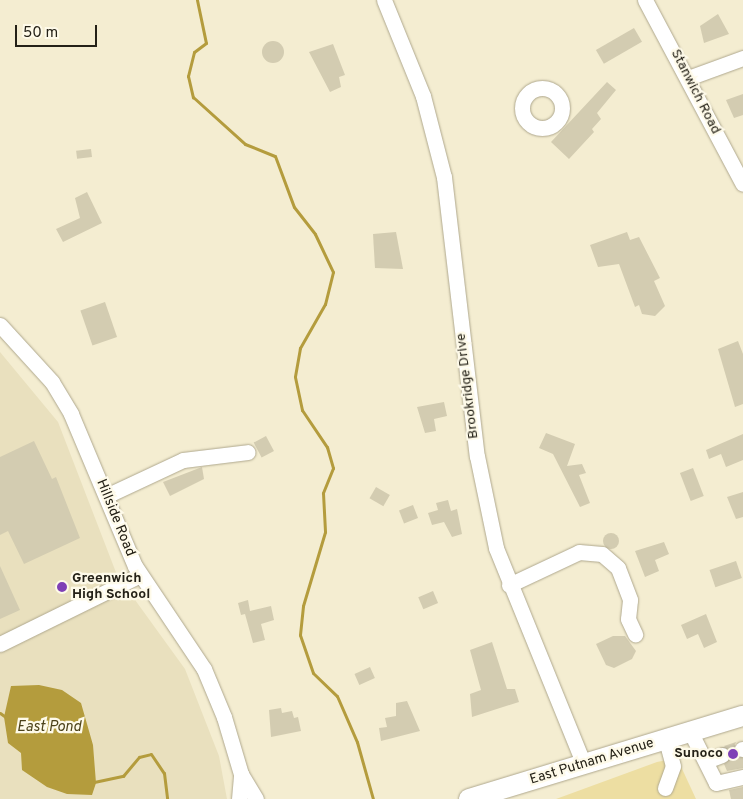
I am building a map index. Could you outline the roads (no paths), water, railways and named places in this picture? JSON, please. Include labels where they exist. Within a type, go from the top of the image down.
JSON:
[{"type":"main road","name":"East Putnam Avenue","points":[[468,799],[743,716]]},
{"type":"street","name":"Brookridge Drive","points":[[384,0],[412,65],[441,165],[477,456],[490,526],[509,585],[584,765]]},
{"type":"street","name":"Stanwich Road","points":[[645,0],[688,78],[737,159],[743,184]]},
{"type":"street","points":[[688,78],[743,58]]},
{"type":"street","name":"Hillside Road","points":[[4,334],[52,382],[85,442],[140,575],[204,669],[224,716],[241,774],[256,799]]},
{"type":"street","points":[[106,496],[182,460],[248,452]]},
{"type":"street","points":[[509,585],[579,552],[602,554],[618,568],[630,600],[628,619],[635,634]]},
{"type":"street","points":[[0,644],[140,575]]},
{"type":"street","points":[[690,732],[706,760],[716,783],[743,777]]},
{"type":"street","points":[[665,788],[673,766],[666,739]]},
{"type":"street","points":[[706,760],[722,755]]},
{"type":"street","name":"Hillside Road","points":[[239,799],[241,774]]},
{"type":"water","name":"East Pond","points":[[39,685],[62,690],[81,703],[93,745],[96,783],[92,795],[67,794],[47,787],[22,770],[21,753],[8,743],[4,717],[11,686]]},
{"type":"waterway","points":[[197,0],[206,43],[194,52],[188,76],[193,97],[245,144],[275,156],[294,207],[315,234],[333,272],[325,304],[300,348],[295,377],[302,410],[327,447],[333,468],[323,493],[325,532],[303,606],[300,635],[313,673],[337,696],[357,742],[373,799]]},
{"type":"waterway","points":[[0,713],[7,718]]},
{"type":"waterway","points":[[94,782],[123,776],[139,757],[151,754],[164,773],[167,799]]},
{"type":"tunnel","points":[[722,755],[742,749]]},
{"type":"place","name":"Greenwich High School","points":[[62,587]]},
{"type":"place","name":"Sunoco","points":[[733,754]]}]
